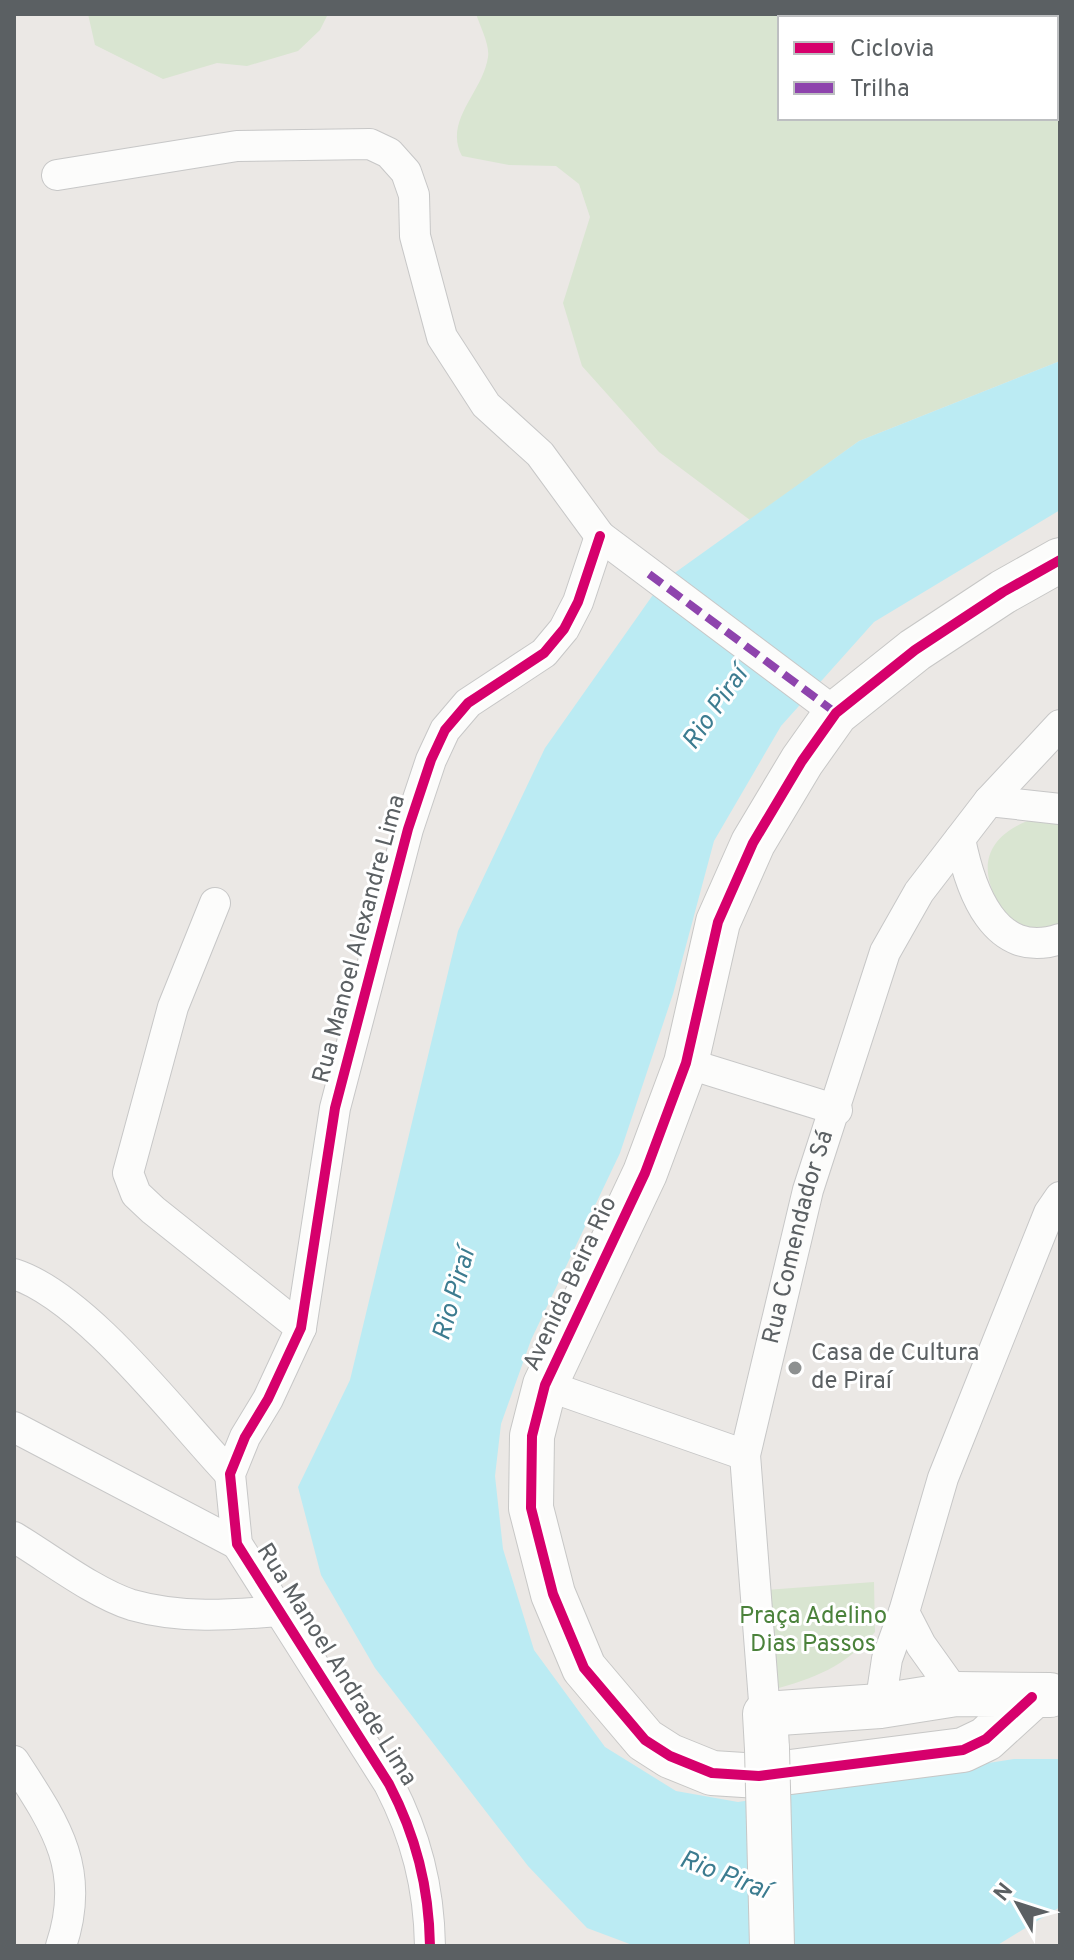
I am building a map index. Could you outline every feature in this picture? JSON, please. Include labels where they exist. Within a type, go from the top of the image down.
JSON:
[{"type":"street","points":[[57,175],[237,146],[370,144],[389,153],[406,172],[414,195],[415,236],[442,337],[486,405],[540,454],[600,536],[836,713]]},
{"type":"street","name":"Rua Manoel Alexandre Lima","points":[[326,1180],[335,1108],[408,829],[431,760],[445,730],[468,703],[544,653],[564,629],[578,602],[600,536]]},
{"type":"street","name":"Avenida Beira Rio","points":[[1046,1696],[986,1739],[963,1750],[759,1776],[712,1773],[670,1756],[645,1740],[584,1668],[553,1594],[531,1508],[532,1436],[545,1385],[645,1173],[686,1063],[718,922],[753,843],[836,713],[915,650],[1003,592],[1060,560]]},
{"type":"street","name":"Rua Comendador Sá","points":[[766,1731],[745,1455],[808,1190],[837,1110],[856,1036],[885,952],[919,892],[989,801],[1060,725]]},
{"type":"street","points":[[989,801],[1060,809]]},
{"type":"street","points":[[960,839],[973,891],[985,914],[1004,934],[1031,943],[1060,939]]},
{"type":"street","points":[[215,903],[173,1007],[128,1173],[136,1194],[153,1210],[301,1328]]},
{"type":"street","points":[[686,1063],[837,1110]]},
{"type":"street","name":"Rua Manoel Andrade Lima","points":[[326,1180],[301,1328],[268,1399],[245,1437],[230,1474],[237,1544],[408,1821],[428,1887],[430,1946]]},
{"type":"street","points":[[880,1706],[887,1659],[943,1478],[1056,1207]]},
{"type":"street","points":[[14,1274],[31,1279],[85,1316],[230,1474]]},
{"type":"street","points":[[545,1385],[745,1455]]},
{"type":"street","points":[[14,1427],[237,1544]]},
{"type":"street","points":[[14,1537],[130,1604],[176,1613],[219,1616],[280,1611]]},
{"type":"street","points":[[904,1612],[921,1645],[956,1694]]},
{"type":"street","points":[[772,1946],[766,1731],[880,1706],[956,1694],[1046,1696]]},
{"type":"street","points":[[14,1761],[47,1812],[70,1867],[71,1918],[61,1946]]},
{"type":"green space","points":[[88,14],[328,14],[320,30],[298,51],[247,66],[217,63],[163,79],[95,45]]},
{"type":"green space","points":[[476,14],[1060,14],[1060,361],[859,441],[750,520],[659,452],[582,366],[563,303],[590,217],[579,184],[556,166],[509,165],[462,156],[457,131],[485,70],[488,57]]},
{"type":"green space","points":[[1035,818],[1060,821],[1060,926],[1032,929],[1014,923],[1005,914],[991,887],[988,861],[998,840],[1020,824]]},
{"type":"green space","name":"Praça Adelino Dias Passos","points":[[874,1582],[875,1632],[864,1644],[828,1670],[771,1690],[766,1590]]},
{"type":"water","name":"Rio Piraí","points":[[1060,361],[1060,510],[874,622],[781,726],[714,841],[673,994],[620,1153],[531,1340],[501,1424],[495,1476],[503,1549],[534,1650],[605,1747],[676,1791],[738,1802],[1014,1759],[1060,1759],[1060,1907],[996,1946],[635,1946],[587,1928],[528,1866],[375,1668],[321,1575],[298,1487],[350,1380],[458,931],[545,748],[662,582],[859,441]]},
{"type":"marked path","points":[[649,574],[836,713]]},
{"type":"cycle path","points":[[430,1946],[424,1883],[407,1823],[389,1784],[237,1544],[230,1474],[245,1437],[268,1399],[301,1328],[335,1108],[408,829],[431,760],[445,730],[468,703],[544,653],[564,629],[578,602],[600,536]]},
{"type":"cycle path","points":[[1032,1697],[986,1739],[963,1750],[759,1776],[712,1773],[670,1756],[645,1740],[584,1668],[553,1594],[531,1508],[532,1436],[545,1385],[645,1173],[686,1063],[718,922],[753,843],[802,761],[836,713],[915,650],[1003,592],[1060,560]]},
{"type":"place","name":"Casa de Cultura de Piraí","points":[[795,1368]]}]
